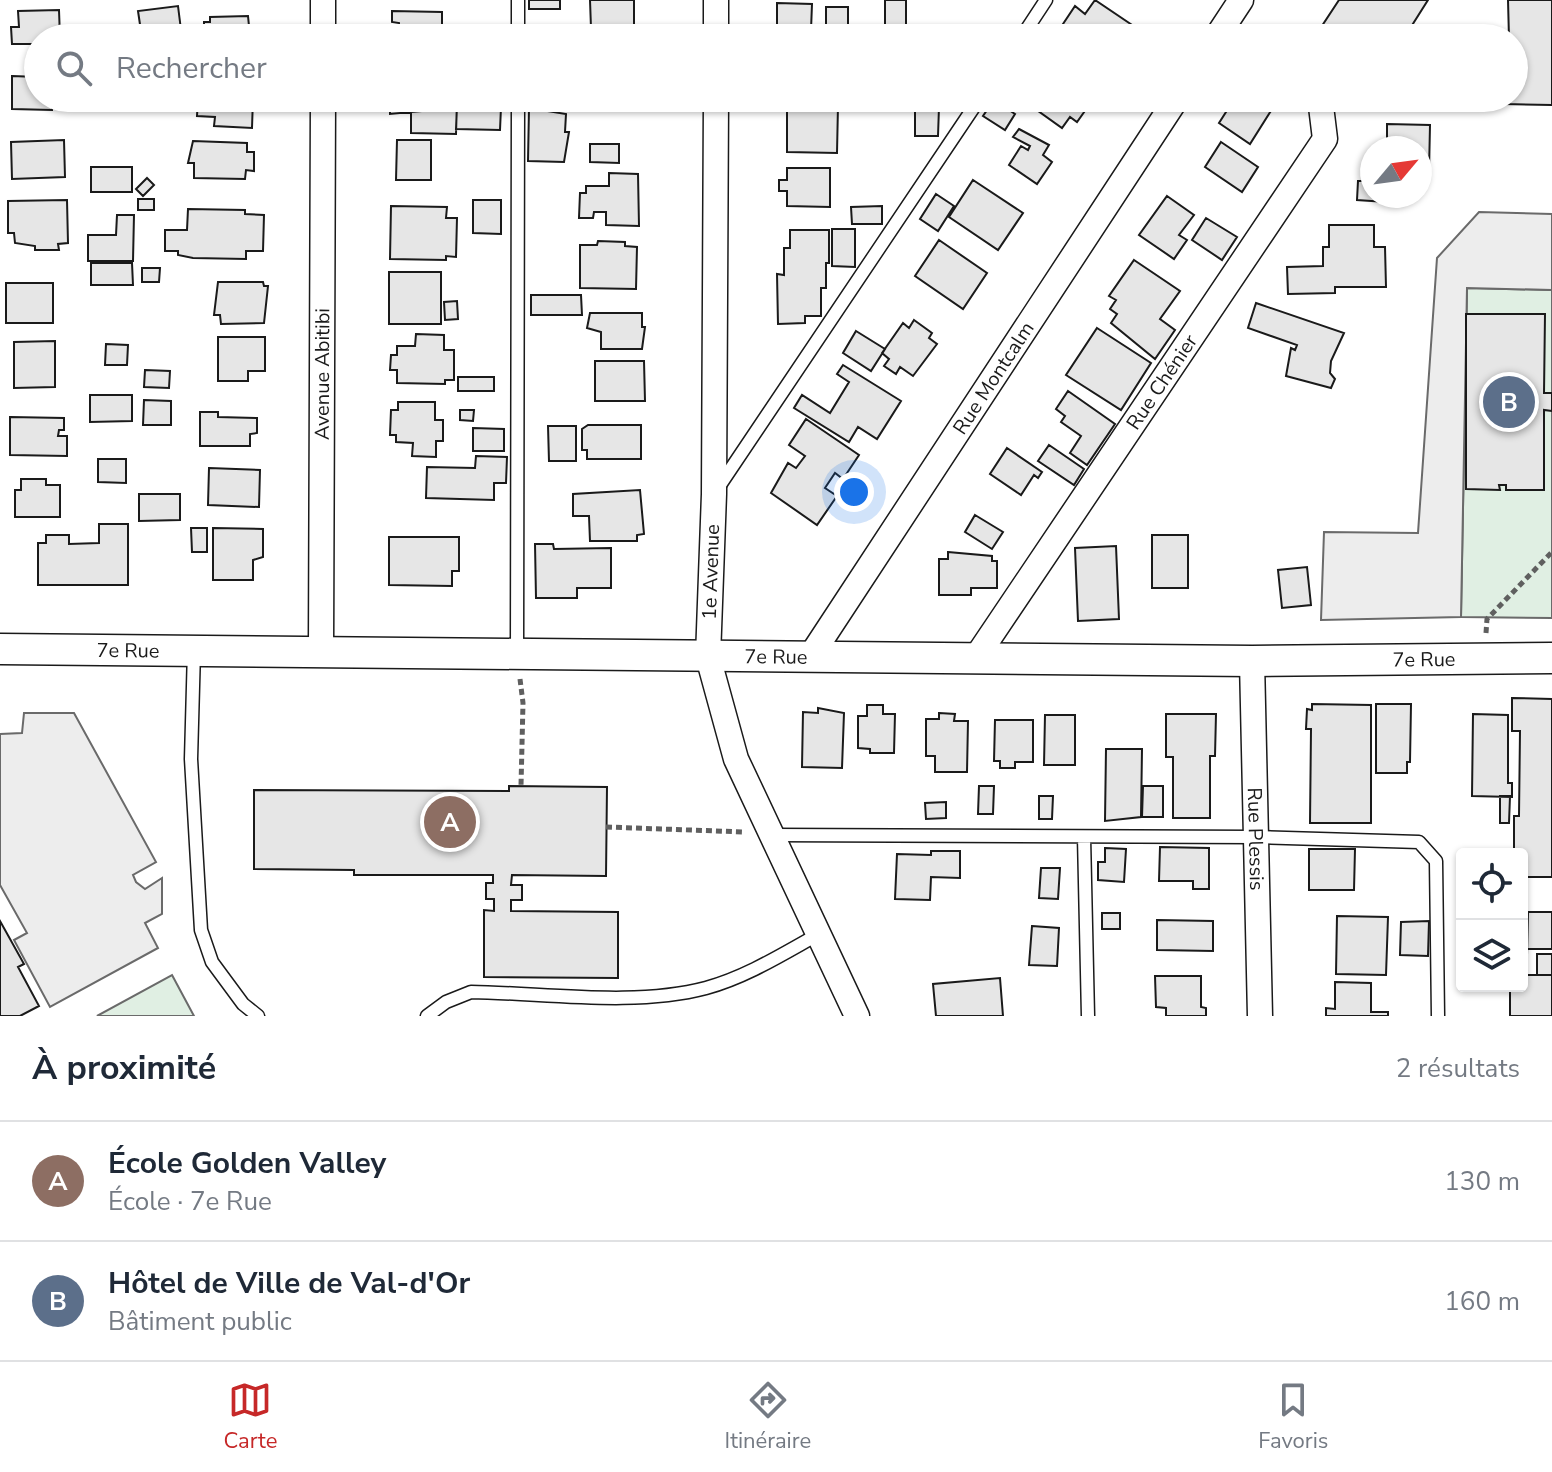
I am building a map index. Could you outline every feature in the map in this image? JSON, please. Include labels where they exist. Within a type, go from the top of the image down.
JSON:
[{"type":"street","points":[[323,0],[323,24]]},
{"type":"street","points":[[716,0],[716,24]]},
{"type":"street","points":[[1232,24],[1241,0]]},
{"type":"street","name":"Avenue Abitibi","points":[[321,652],[323,112]]},
{"type":"street","name":"1e Avenue","points":[[716,112],[714,494],[708,657],[724,726],[771,835],[857,1016]]},
{"type":"street","name":"Rue Montcalm","points":[[810,657],[1168,112]]},
{"type":"street","name":"Rue Chénier","points":[[975,659],[1325,139],[1322,112]]},
{"type":"street","name":"7e Rue","points":[[0,649],[1252,661],[1552,658]]},
{"type":"street","name":"Rue Plessis","points":[[1252,661],[1260,1016]]},
{"type":"lane","points":[[518,0],[518,24]]},
{"type":"lane","points":[[1030,24],[1046,0]]},
{"type":"lane","points":[[517,655],[518,112]]},
{"type":"lane","points":[[714,494],[971,112]]},
{"type":"lane","points":[[194,650],[191,759],[201,930],[212,962],[243,1004],[258,1016]]},
{"type":"lane","points":[[771,835],[1256,837],[1419,842],[1436,861],[1438,1016]]},
{"type":"lane","points":[[1084,837],[1088,1016]]},
{"type":"lane","points":[[427,1016],[446,1002],[471,992],[647,998],[704,988],[749,973],[817,935]]},
{"type":"path","points":[[1485,657],[1487,619],[1552,552]]},
{"type":"path","points":[[517,655],[523,703],[521,786]]},
{"type":"path","points":[[606,827],[726,829],[771,835]]},
{"type":"green space","points":[[1467,288],[1552,290],[1552,618],[1461,617]]},
{"type":"green space","points":[[172,975],[194,1016],[97,1016]]},
{"type":"shaded area","points":[[1479,212],[1552,214],[1552,290],[1467,288],[1461,617],[1321,620],[1324,532],[1418,533],[1437,258]]},
{"type":"shaded area","points":[[24,713],[74,713],[156,862],[133,875],[136,882],[145,889],[162,878],[162,914],[145,923],[158,948],[50,1007],[14,940],[27,933],[0,885],[0,734],[22,733]]},
{"type":"building","points":[[529,0],[560,0],[560,9],[529,9]]},
{"type":"building","points":[[590,0],[634,0],[634,24],[591,24]]},
{"type":"building","points":[[885,0],[906,0],[906,24],[885,24]]},
{"type":"building","points":[[1095,0],[1131,24],[1063,24],[1075,6],[1085,14]]},
{"type":"building","points":[[1339,0],[1428,0],[1413,24],[1323,24]]},
{"type":"building","points":[[1508,0],[1552,0],[1552,105],[1528,104],[1528,24],[1509,24]]},
{"type":"building","points":[[777,3],[812,4],[811,24],[777,24]]},
{"type":"building","points":[[178,6],[180,24],[140,24],[138,11]]},
{"type":"building","points":[[826,7],[848,7],[848,24],[826,24]]},
{"type":"building","points":[[59,10],[60,24],[24,24],[24,44],[12,44],[11,27],[19,27],[18,11]]},
{"type":"building","points":[[392,11],[442,12],[442,24],[392,22]]},
{"type":"building","points":[[248,16],[249,24],[204,24],[210,22],[210,17]]},
{"type":"building","points":[[12,76],[24,76],[24,109],[12,109]]},
{"type":"building","points":[[197,112],[253,112],[252,128],[214,126],[215,117],[197,116]]},
{"type":"building","points":[[411,112],[457,112],[456,134],[411,133]]},
{"type":"building","points":[[457,112],[501,112],[500,130],[456,129]]},
{"type":"building","points":[[529,112],[566,114],[565,132],[569,132],[564,162],[528,161]]},
{"type":"building","points":[[787,112],[838,112],[837,153],[787,152]]},
{"type":"building","points":[[915,112],[939,112],[938,136],[915,136]]},
{"type":"building","points":[[986,112],[1015,114],[1005,130],[983,116]]},
{"type":"building","points":[[1040,112],[1084,112],[1077,122],[1070,117],[1062,128]]},
{"type":"building","points":[[1226,112],[1270,112],[1250,144],[1219,123]]},
{"type":"building","points":[[1387,124],[1430,125],[1430,136],[1387,136]]},
{"type":"building","points":[[1019,129],[1049,145],[1043,155],[1052,162],[1037,184],[1009,165],[1021,146],[1028,150],[1030,146],[1013,137]]},
{"type":"building","points":[[64,140],[65,177],[12,179],[11,142]]},
{"type":"building","points":[[397,140],[431,140],[431,180],[396,180]]},
{"type":"building","points":[[193,141],[247,143],[247,152],[254,152],[254,171],[246,170],[245,179],[194,178],[194,163],[188,163]]},
{"type":"building","points":[[1221,142],[1258,167],[1242,192],[1205,167]]},
{"type":"building","points":[[590,144],[619,144],[619,163],[590,162]]},
{"type":"building","points":[[91,167],[132,167],[132,192],[91,192]]},
{"type":"building","points":[[787,168],[830,168],[830,207],[787,206],[787,191],[779,191],[779,180],[787,180]]},
{"type":"building","points":[[609,173],[638,174],[639,226],[606,225],[606,212],[594,212],[593,218],[579,218],[580,193],[586,193],[586,186],[609,186]]},
{"type":"building","points":[[147,178],[154,185],[143,196],[136,189]]},
{"type":"building","points":[[973,180],[1023,213],[998,250],[949,217]]},
{"type":"building","points":[[1358,181],[1360,181],[1360,200],[1357,200]]},
{"type":"building","points":[[936,194],[954,206],[938,231],[920,219]]},
{"type":"building","points":[[1167,196],[1194,215],[1179,235],[1187,240],[1174,259],[1139,235]]},
{"type":"building","points":[[138,199],[154,199],[154,210],[138,210]]},
{"type":"building","points":[[67,200],[68,243],[58,244],[59,250],[35,250],[35,246],[15,243],[14,233],[8,233],[8,201]]},
{"type":"building","points":[[473,200],[501,200],[501,234],[473,233]]},
{"type":"building","points":[[391,206],[447,207],[446,218],[457,218],[456,257],[446,256],[446,260],[390,259]]},
{"type":"building","points":[[882,206],[882,224],[852,224],[851,207]]},
{"type":"building","points":[[188,209],[245,210],[245,214],[264,215],[263,251],[246,251],[246,259],[193,258],[178,255],[178,251],[165,251],[165,230],[187,230]]},
{"type":"building","points":[[117,215],[134,215],[133,261],[88,261],[88,235],[116,235]]},
{"type":"building","points":[[1206,218],[1237,237],[1222,260],[1192,240]]},
{"type":"building","points":[[1329,225],[1374,225],[1374,247],[1385,247],[1386,287],[1335,287],[1335,293],[1288,294],[1287,267],[1323,266],[1323,247],[1329,247]]},
{"type":"building","points":[[832,229],[855,229],[855,267],[832,266]]},
{"type":"building","points":[[790,230],[829,230],[826,288],[821,288],[821,316],[805,316],[805,323],[778,324],[777,274],[784,275],[784,248],[790,248]]},
{"type":"building","points":[[939,240],[987,273],[963,309],[915,276]]},
{"type":"building","points":[[598,241],[625,242],[625,246],[637,247],[636,289],[580,288],[580,245],[597,245]]},
{"type":"building","points":[[1134,260],[1180,291],[1160,319],[1175,330],[1155,359],[1111,323],[1117,314],[1110,309],[1116,300],[1109,296]]},
{"type":"building","points":[[91,263],[132,263],[133,285],[91,285]]},
{"type":"building","points":[[142,268],[160,268],[159,282],[142,282]]},
{"type":"building","points":[[389,272],[441,272],[441,324],[389,324]]},
{"type":"building","points":[[218,282],[263,282],[264,286],[268,286],[264,323],[221,324],[220,315],[214,315]]},
{"type":"building","points":[[6,283],[53,283],[53,323],[6,323]]},
{"type":"building","points":[[531,295],[581,295],[582,315],[531,315]]},
{"type":"building","points":[[457,301],[458,319],[445,320],[444,302]]},
{"type":"building","points":[[1256,303],[1344,333],[1331,361],[1330,373],[1335,379],[1331,388],[1286,376],[1291,348],[1295,350],[1297,345],[1248,328]]},
{"type":"building","points":[[590,313],[642,313],[642,327],[645,327],[642,349],[601,349],[601,332],[587,328]]},
{"type":"building","points":[[1466,314],[1545,314],[1544,393],[1552,393],[1552,411],[1544,410],[1544,490],[1506,490],[1506,485],[1499,485],[1500,490],[1466,489]]},
{"type":"building","points":[[914,320],[932,333],[929,338],[937,344],[913,376],[900,367],[896,374],[884,366],[889,359],[882,353],[903,323],[909,328]]},
{"type":"building","points":[[1097,328],[1151,363],[1121,410],[1066,375]]},
{"type":"building","points":[[856,331],[885,349],[871,371],[843,353]]},
{"type":"building","points":[[416,334],[444,335],[444,350],[454,350],[454,380],[445,380],[445,384],[397,383],[397,370],[390,370],[391,355],[397,355],[397,346],[415,346]]},
{"type":"building","points":[[218,337],[265,337],[265,371],[248,371],[248,381],[218,381]]},
{"type":"building","points":[[55,341],[55,387],[14,388],[14,342]]},
{"type":"building","points":[[106,344],[128,345],[127,365],[105,365]]},
{"type":"building","points":[[595,361],[644,361],[645,401],[595,401]]},
{"type":"building","points":[[843,365],[901,401],[877,439],[858,427],[849,442],[794,408],[802,395],[830,413],[849,382],[837,374]]},
{"type":"building","points":[[145,370],[170,371],[169,388],[144,387]]},
{"type":"building","points":[[458,377],[494,377],[494,391],[458,391]]},
{"type":"building","points":[[1068,391],[1115,424],[1087,465],[1070,453],[1081,436],[1061,422],[1065,416],[1056,409]]},
{"type":"building","points":[[90,395],[132,395],[132,421],[90,422]]},
{"type":"building","points":[[144,400],[171,401],[171,425],[143,425]]},
{"type":"building","points":[[398,402],[435,402],[435,420],[443,420],[443,441],[436,441],[436,457],[412,456],[413,443],[396,442],[396,435],[390,435],[391,410],[398,410]]},
{"type":"building","points":[[460,410],[474,410],[473,421],[460,420]]},
{"type":"building","points":[[200,412],[218,412],[218,417],[257,418],[257,433],[250,434],[250,446],[200,446]]},
{"type":"building","points":[[10,417],[64,418],[64,430],[59,430],[58,436],[67,436],[67,456],[10,455]]},
{"type":"building","points":[[806,419],[859,455],[843,479],[835,473],[825,488],[837,496],[817,525],[771,493],[788,463],[796,468],[805,456],[789,445]]},
{"type":"building","points":[[588,425],[641,425],[641,459],[587,459],[587,450],[582,450],[582,429]]},
{"type":"building","points":[[548,426],[576,426],[576,461],[549,461]]},
{"type":"building","points":[[473,428],[504,429],[504,451],[473,451]]},
{"type":"building","points":[[1049,445],[1084,469],[1074,485],[1038,461]]},
{"type":"building","points":[[1007,448],[1042,472],[1038,478],[1034,475],[1021,495],[990,474]]},
{"type":"building","points":[[476,456],[507,457],[506,483],[494,483],[494,500],[426,498],[427,467],[475,468]]},
{"type":"building","points":[[98,459],[126,459],[126,483],[98,482]]},
{"type":"building","points":[[209,468],[260,470],[259,507],[208,505]]},
{"type":"building","points":[[21,479],[46,479],[46,485],[60,485],[60,517],[15,517],[15,490],[21,490]]},
{"type":"building","points":[[640,490],[644,534],[637,535],[637,541],[590,541],[589,516],[573,516],[573,494]]},
{"type":"building","points":[[139,494],[180,494],[180,520],[139,521]]},
{"type":"building","points":[[975,515],[1003,532],[992,549],[965,532]]},
{"type":"building","points":[[99,524],[128,524],[128,585],[38,585],[38,543],[46,543],[46,535],[69,535],[69,544],[99,543]]},
{"type":"building","points":[[191,528],[207,528],[207,552],[192,552]]},
{"type":"building","points":[[213,528],[263,529],[263,557],[253,560],[253,580],[213,580]]},
{"type":"building","points":[[1152,535],[1188,535],[1188,588],[1152,588]]},
{"type":"building","points":[[389,537],[459,537],[459,571],[452,571],[452,586],[389,585]]},
{"type":"building","points":[[535,544],[553,544],[554,549],[611,548],[611,588],[577,588],[577,598],[536,598]]},
{"type":"building","points":[[1116,546],[1119,619],[1078,621],[1075,548]]},
{"type":"building","points":[[948,552],[992,556],[992,561],[997,561],[997,588],[971,588],[971,595],[939,595],[939,559],[948,559]]},
{"type":"building","points":[[1307,567],[1311,605],[1282,608],[1278,570]]},
{"type":"building","points":[[1512,698],[1552,699],[1552,877],[1528,877],[1528,848],[1514,848],[1514,816],[1519,816],[1520,731],[1512,731]]},
{"type":"building","points":[[1312,704],[1371,705],[1371,823],[1310,823],[1311,729],[1306,729],[1307,709],[1312,710]]},
{"type":"building","points":[[1376,704],[1411,704],[1407,773],[1376,773]]},
{"type":"building","points":[[867,705],[883,705],[883,714],[895,714],[894,753],[870,753],[870,749],[858,748],[858,716],[867,716]]},
{"type":"building","points":[[818,708],[844,713],[842,768],[802,767],[803,712],[818,713]]},
{"type":"building","points":[[939,713],[955,714],[954,721],[968,721],[967,772],[935,772],[935,756],[926,756],[926,719],[939,719]]},
{"type":"building","points":[[1166,714],[1216,714],[1215,756],[1210,756],[1210,818],[1173,818],[1173,757],[1166,757]]},
{"type":"building","points":[[1473,714],[1508,715],[1508,783],[1512,783],[1512,797],[1472,796]]},
{"type":"building","points":[[1045,715],[1075,715],[1075,765],[1044,765]]},
{"type":"building","points":[[995,720],[1033,720],[1033,762],[1015,762],[1015,768],[1000,768],[1000,761],[994,761]]},
{"type":"building","points":[[1106,749],[1142,749],[1141,817],[1105,821]]},
{"type":"building","points":[[509,786],[607,787],[606,876],[512,875],[511,885],[522,885],[522,900],[511,900],[511,911],[618,912],[618,978],[484,977],[484,910],[494,911],[494,899],[486,899],[486,883],[493,883],[493,875],[354,875],[354,870],[254,869],[254,790],[509,791]]},
{"type":"building","points":[[979,786],[994,786],[993,814],[978,814]]},
{"type":"building","points":[[1143,786],[1163,786],[1163,817],[1142,817]]},
{"type":"building","points":[[1039,796],[1053,796],[1052,819],[1039,819]]},
{"type":"building","points":[[1500,796],[1510,796],[1509,823],[1500,823]]},
{"type":"building","points":[[946,802],[946,818],[926,819],[925,803]]},
{"type":"building","points":[[1160,847],[1209,848],[1209,889],[1193,889],[1193,881],[1159,881]]},
{"type":"building","points":[[1105,848],[1126,849],[1124,882],[1098,880],[1098,862],[1105,862]]},
{"type":"building","points":[[1309,849],[1355,849],[1354,890],[1309,890]]},
{"type":"building","points":[[931,851],[960,851],[960,878],[931,877],[930,900],[895,899],[897,854],[931,855]]},
{"type":"building","points":[[1041,868],[1060,868],[1058,899],[1039,898]]},
{"type":"building","points":[[1528,912],[1552,912],[1552,949],[1528,949]]},
{"type":"building","points":[[1102,913],[1120,913],[1120,929],[1102,929]]},
{"type":"building","points":[[1337,916],[1388,917],[1386,975],[1336,974]]},
{"type":"building","points":[[1157,920],[1213,921],[1213,951],[1157,950]]},
{"type":"building","points":[[0,921],[24,964],[18,967],[39,1006],[20,1016],[0,1016]]},
{"type":"building","points":[[1429,921],[1428,956],[1400,955],[1401,922]]},
{"type":"building","points":[[1032,926],[1059,928],[1057,966],[1029,965]]},
{"type":"building","points":[[1537,954],[1552,954],[1552,975],[1537,975]]},
{"type":"building","points":[[1528,975],[1552,975],[1552,1016],[1510,1016],[1510,992],[1528,992]]},
{"type":"building","points":[[1155,976],[1201,976],[1201,1007],[1206,1008],[1206,1016],[1166,1016],[1166,1008],[1156,1007]]},
{"type":"building","points":[[1000,978],[1003,1016],[936,1016],[933,984]]},
{"type":"building","points":[[1335,982],[1371,983],[1371,1012],[1388,1012],[1388,1016],[1326,1016],[1326,1008],[1335,1009]]},
{"type":"place","name":"Hôtel de Ville de Val-d'Or","points":[[1509,402]]},
{"type":"place","name":"École Golden Valley","points":[[450,822]]}]
